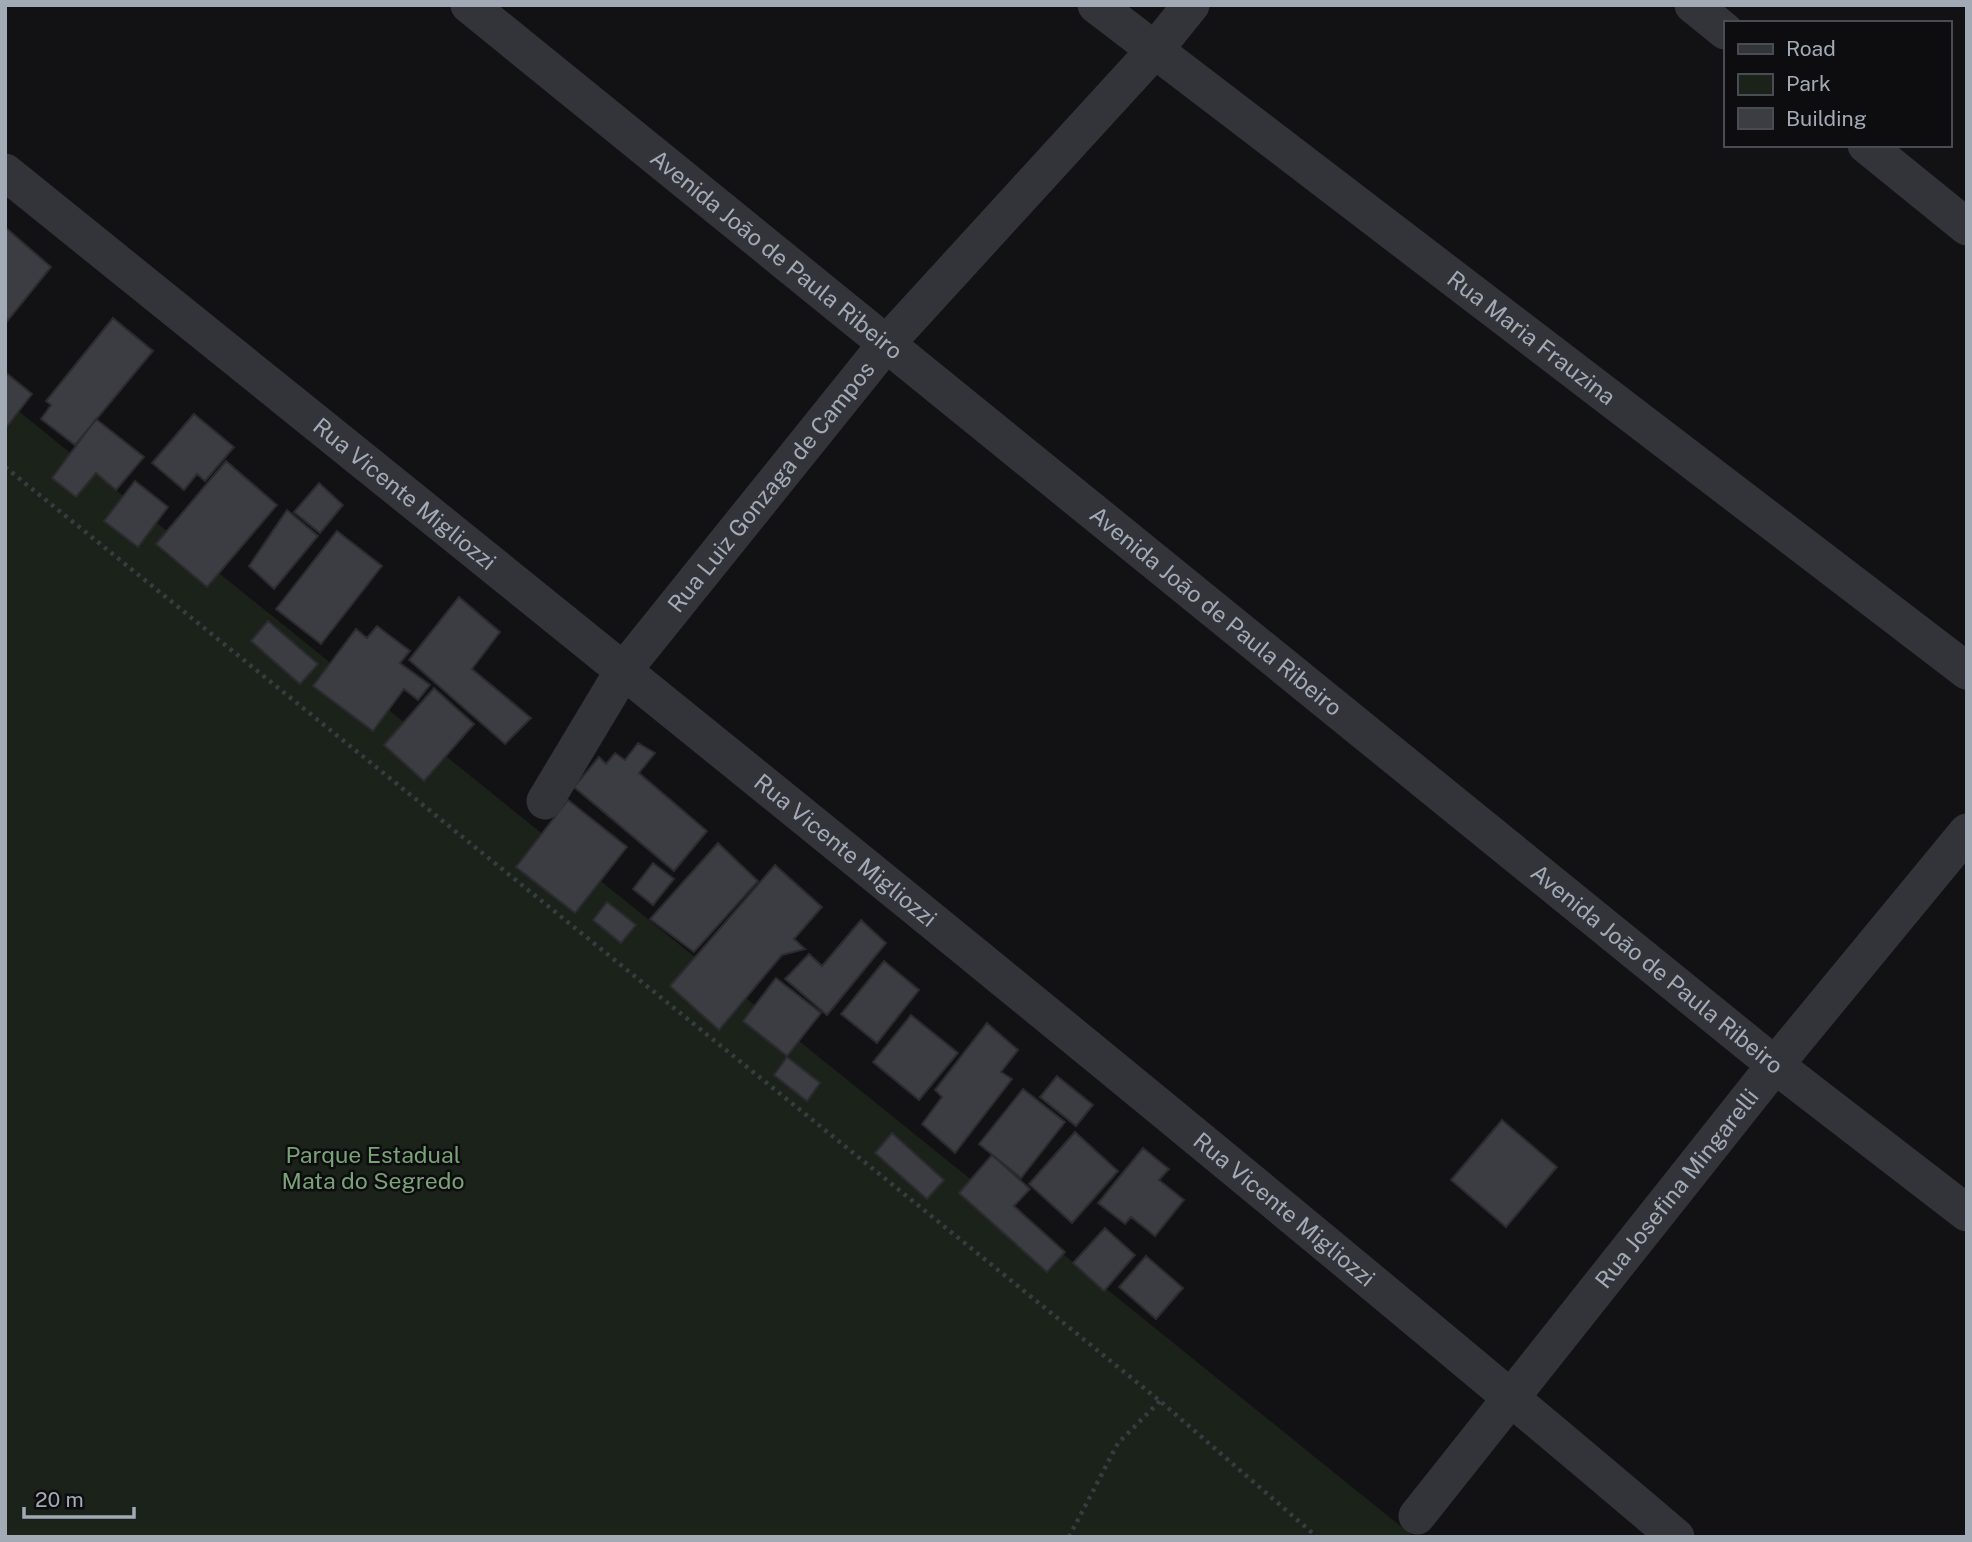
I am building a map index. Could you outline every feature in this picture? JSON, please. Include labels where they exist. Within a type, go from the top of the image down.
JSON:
[{"type":"street","name":"Avenida João de Paula Ribeiro","points":[[469,5],[1775,1065],[1967,1213]]},
{"type":"street","name":"Rua Maria Frauzina","points":[[1096,5],[1967,671]]},
{"type":"street","name":"Rua Luiz Gonzaga de Campos","points":[[545,801],[623,671],[886,344],[1154,51],[1191,5]]},
{"type":"street","points":[[1693,5],[1724,30]]},
{"type":"street","points":[[1868,147],[1967,226]]},
{"type":"street","name":"Rua Vicente Migliozzi","points":[[5,172],[623,671],[1513,1399],[1676,1537]]},
{"type":"street","name":"Rua Josefina Mingarelli","points":[[1417,1516],[1513,1399],[1775,1065],[1967,831]]},
{"type":"path","points":[[5,467],[1160,1401],[1317,1537]]},
{"type":"path","points":[[1069,1537],[1118,1443],[1160,1401]]},
{"type":"green space","name":"Parque Estadual Mata do Segredo","points":[[5,400],[116,490],[1414,1537],[5,1537]]},
{"type":"building","points":[[5,227],[51,267],[5,324]]},
{"type":"building","points":[[113,318],[153,351],[75,445],[41,419],[51,405],[46,401]]},
{"type":"building","points":[[5,372],[32,394],[5,429]]},
{"type":"building","points":[[194,414],[234,447],[205,481],[197,474],[184,490],[152,463]]},
{"type":"building","points":[[96,419],[144,457],[116,490],[96,473],[76,497],[52,478]]},
{"type":"building","points":[[226,461],[277,505],[207,587],[156,544]]},
{"type":"building","points":[[135,481],[168,507],[138,547],[104,521]]},
{"type":"building","points":[[319,483],[343,505],[320,533],[294,512]]},
{"type":"building","points":[[287,510],[318,536],[274,589],[249,566]]},
{"type":"building","points":[[337,531],[382,566],[321,644],[276,609]]},
{"type":"building","points":[[459,597],[500,632],[472,669],[531,718],[505,744],[409,660]]},
{"type":"building","points":[[268,621],[318,664],[300,684],[251,641]]},
{"type":"building","points":[[377,626],[410,651],[400,663],[430,685],[418,700],[404,689],[373,731],[313,686],[356,629],[367,638]]},
{"type":"building","points":[[434,688],[474,724],[424,781],[384,745]]},
{"type":"building","points":[[638,743],[655,753],[639,773],[707,831],[674,871],[574,787],[599,757],[606,764],[615,753],[625,760]]},
{"type":"building","points":[[568,800],[627,847],[575,913],[516,867]]},
{"type":"building","points":[[718,843],[758,881],[694,952],[650,919]]},
{"type":"building","points":[[653,863],[674,879],[653,905],[633,889]]},
{"type":"building","points":[[775,865],[822,907],[794,939],[805,949],[782,955],[719,1030],[670,986]]},
{"type":"building","points":[[607,902],[636,925],[621,943],[593,920]]},
{"type":"building","points":[[861,920],[886,943],[827,1015],[785,979],[809,954],[822,966]]},
{"type":"building","points":[[884,961],[919,990],[877,1043],[841,1014]]},
{"type":"building","points":[[776,978],[821,1013],[787,1056],[743,1021]]},
{"type":"building","points":[[911,1015],[958,1053],[919,1100],[873,1062]]},
{"type":"building","points":[[987,1023],[1018,1050],[1001,1072],[1012,1079],[955,1153],[922,1124],[942,1097],[935,1090]]},
{"type":"building","points":[[787,1057],[820,1083],[807,1101],[774,1075]]},
{"type":"building","points":[[1057,1076],[1093,1105],[1076,1126],[1040,1097]]},
{"type":"building","points":[[1023,1089],[1065,1122],[1021,1178],[979,1144]]},
{"type":"building","points":[[1502,1120],[1557,1167],[1506,1227],[1451,1180]]},
{"type":"building","points":[[1075,1132],[1118,1171],[1072,1223],[1029,1184]]},
{"type":"building","points":[[892,1133],[944,1180],[927,1199],[875,1153]]},
{"type":"building","points":[[1143,1148],[1169,1169],[1159,1180],[1184,1200],[1155,1236],[1131,1217],[1125,1224],[1098,1203]]},
{"type":"building","points":[[992,1155],[1030,1189],[1014,1206],[1065,1252],[1047,1272],[959,1193]]},
{"type":"building","points":[[1105,1228],[1135,1255],[1104,1291],[1073,1263]]},
{"type":"building","points":[[1146,1256],[1183,1288],[1156,1319],[1119,1287]]}]
